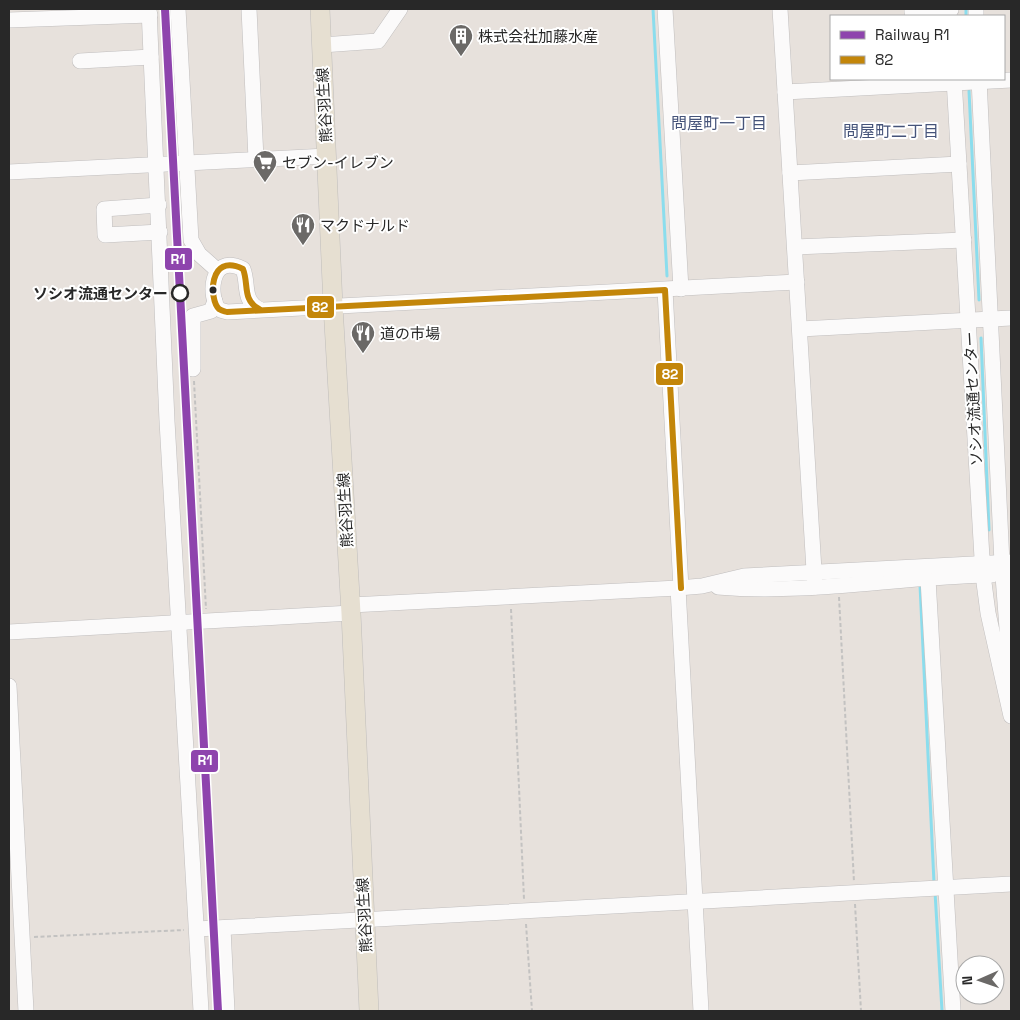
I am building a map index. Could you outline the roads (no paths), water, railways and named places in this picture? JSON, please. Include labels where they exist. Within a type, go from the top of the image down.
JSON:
[{"type":"main road","name":"熊谷羽生線","points":[[320,9],[333,306],[351,609],[368,1011]]},
{"type":"street","points":[[178,9],[191,240],[198,254],[217,270]]},
{"type":"street","points":[[249,9],[256,160]]},
{"type":"street","points":[[322,44],[378,41],[400,9]]},
{"type":"street","points":[[665,9],[681,289]]},
{"type":"street","points":[[780,9],[814,580]]},
{"type":"street","points":[[9,20],[150,12],[167,412],[201,1011]]},
{"type":"street","points":[[912,12],[951,12]]},
{"type":"street","points":[[80,61],[151,57]]},
{"type":"street","points":[[979,80],[990,319],[1007,568],[1011,686]]},
{"type":"street","points":[[785,92],[915,82],[1011,80]]},
{"type":"street","name":"ソシオ流通センター","points":[[954,81],[982,569],[988,613],[1011,716]]},
{"type":"street","points":[[9,172],[186,161],[327,156]]},
{"type":"street","points":[[790,173],[959,164]]},
{"type":"street","points":[[159,205],[104,209],[105,235],[160,232]]},
{"type":"street","points":[[794,247],[964,240]]},
{"type":"street","points":[[258,310],[250,305],[247,298],[246,277],[242,269],[234,265],[226,265],[217,270],[214,278],[215,301],[219,309],[227,312],[797,282]]},
{"type":"street","points":[[665,290],[701,1011]]},
{"type":"street","points":[[193,369],[193,316],[211,311],[215,301]]},
{"type":"street","points":[[800,329],[1011,318]]},
{"type":"street","points":[[9,632],[207,622],[511,596],[679,588],[702,586],[744,576],[814,580],[1007,568]]},
{"type":"street","points":[[814,580],[839,585],[928,578],[982,569]]},
{"type":"street","points":[[928,578],[938,888],[953,1011]]},
{"type":"street","points":[[9,686],[26,1011]]},
{"type":"street","points":[[197,929],[1011,884]]},
{"type":"street","points":[[223,928],[227,1011]]},
{"type":"waterway","points":[[653,9],[667,276]]},
{"type":"waterway","points":[[966,9],[966,15]]},
{"type":"waterway","points":[[969,91],[979,300]]},
{"type":"waterway","points":[[981,338],[989,530]]},
{"type":"waterway","points":[[920,585],[934,883]]},
{"type":"waterway","points":[[935,892],[942,1011]]},
{"type":"rail line","name":"R1","points":[[165,9],[218,1011]]},
{"type":"place","name":"株式会社加藤水産","points":[[461,57]]},
{"type":"place","name":"セブン-イレブン","points":[[265,183]]},
{"type":"place","name":"マクドナルド","points":[[303,246]]},
{"type":"place","name":"ソシオ流通センター","points":[[180,293]]},
{"type":"place","name":"道の市場","points":[[363,354]]},
{"type":"district","name":"問屋町一丁目","points":[[719,123]]},
{"type":"district","name":"問屋町二丁目","points":[[891,131]]}]
